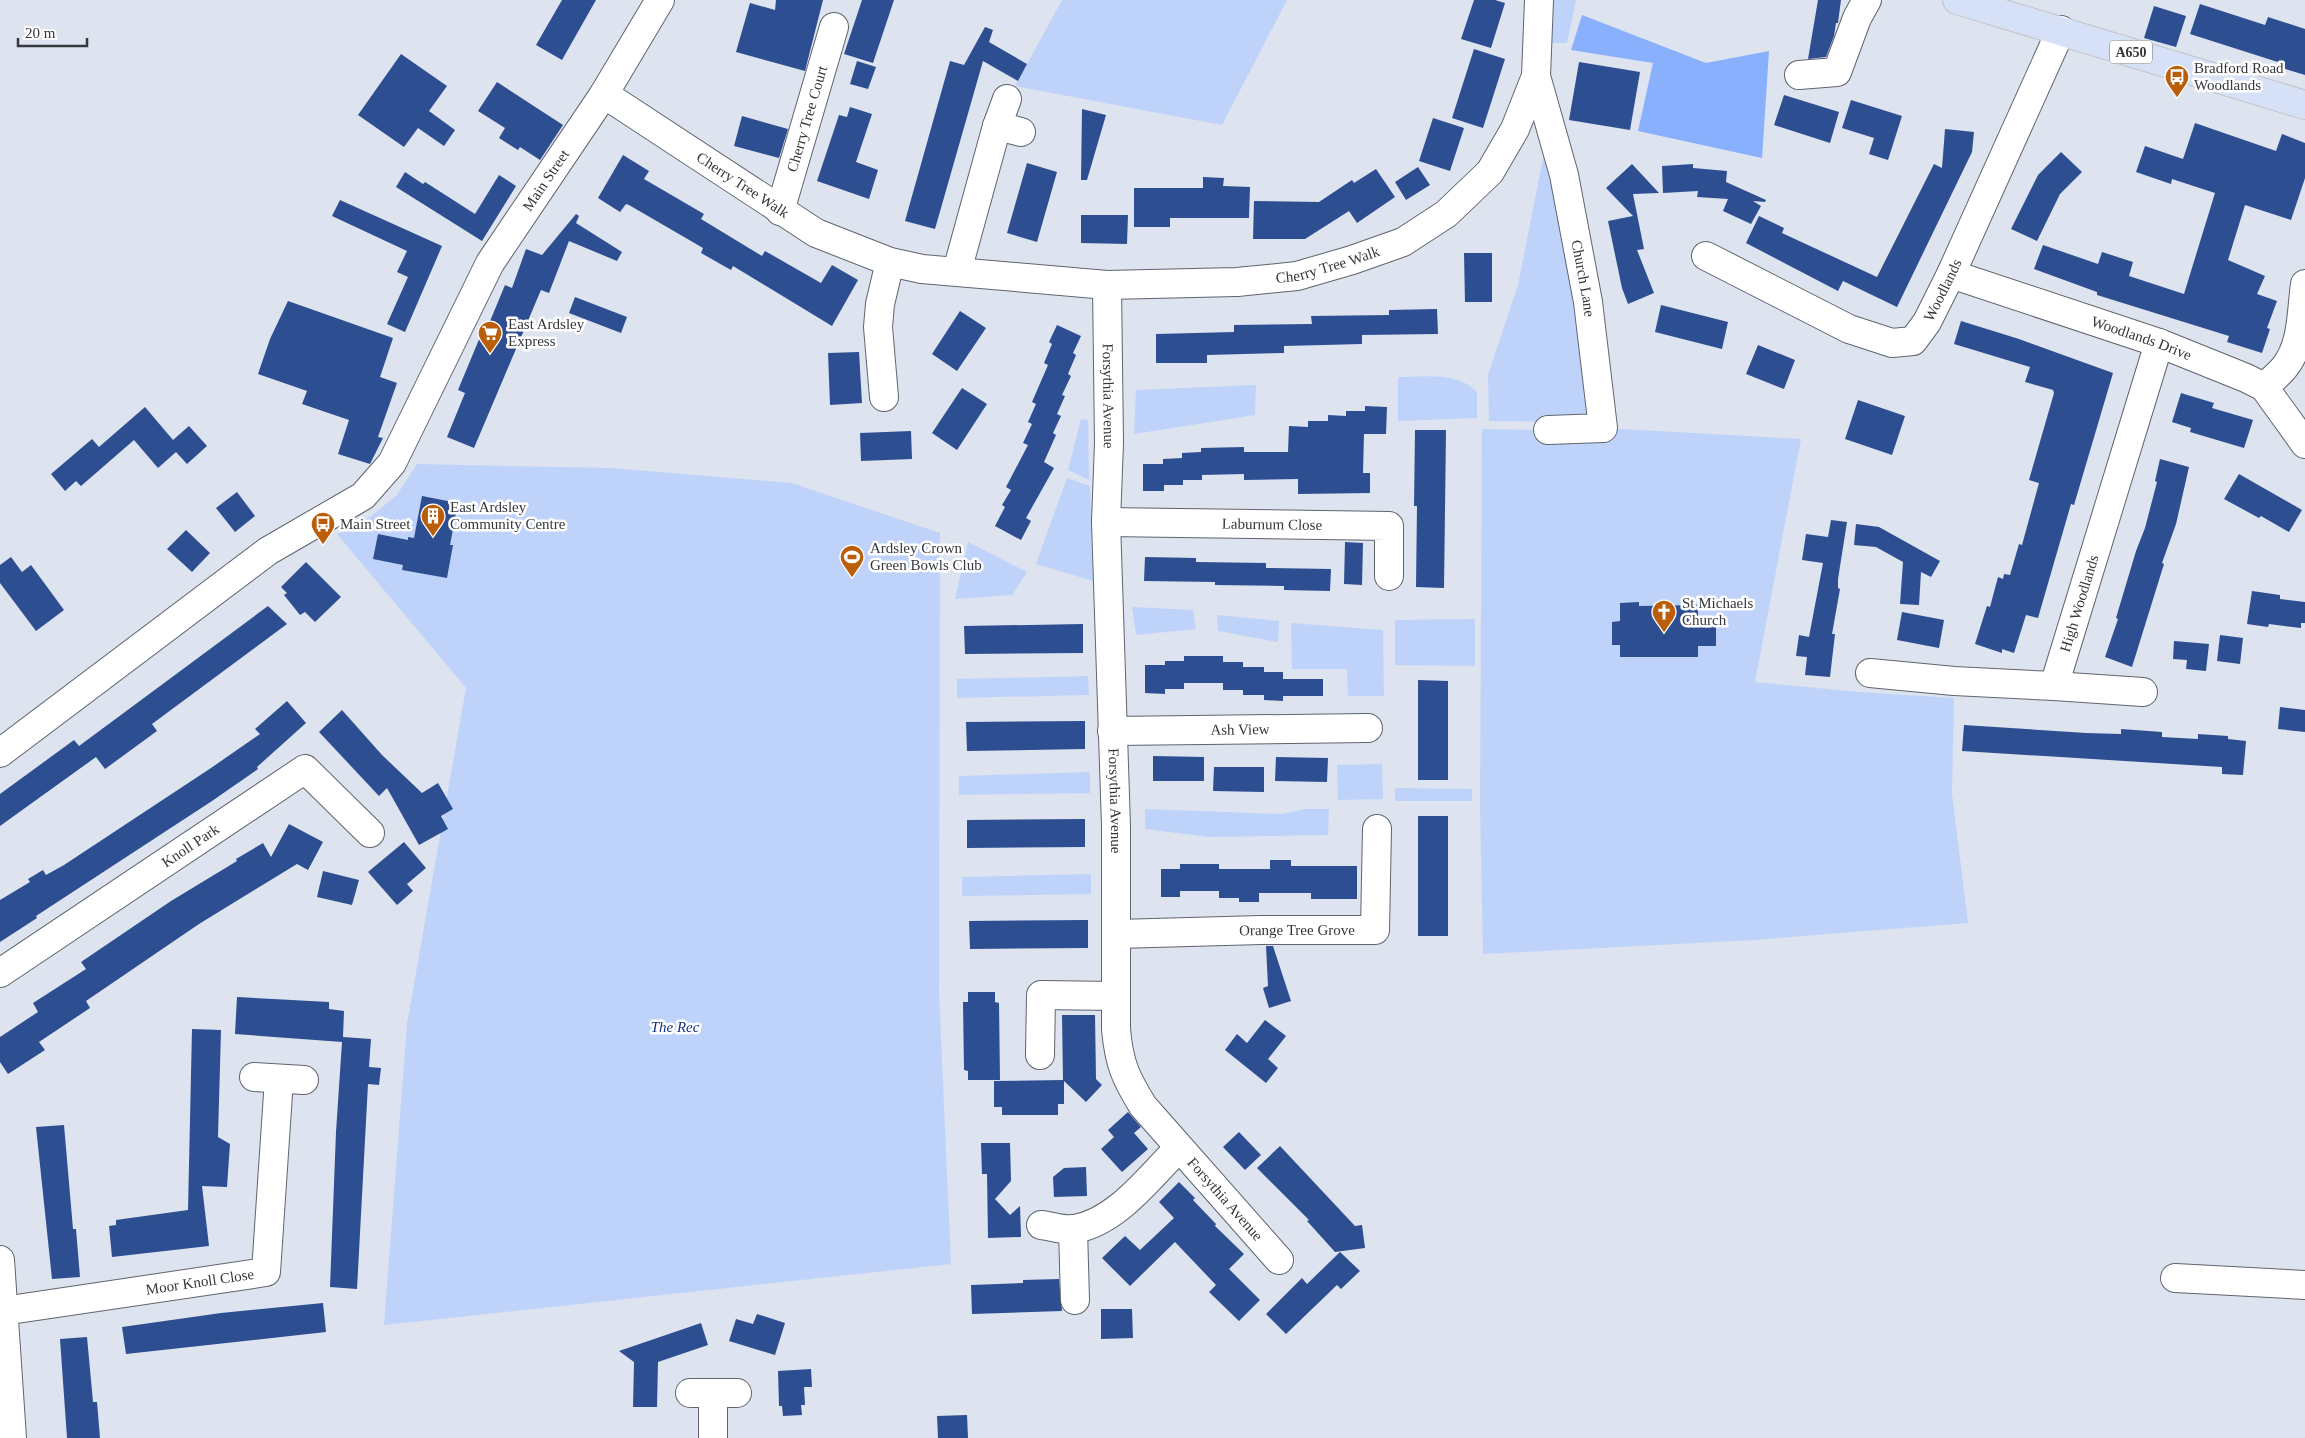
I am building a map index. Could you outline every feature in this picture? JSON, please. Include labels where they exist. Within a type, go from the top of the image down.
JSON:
[{"type":"main road","name":"A650","points":[[1957,0],[2305,105]]},
{"type":"street","name":"Main Street","points":[[0,753],[268,551],[363,496],[392,463],[490,263],[604,94],[660,0]]},
{"type":"street","name":"Cherry Tree Walk","points":[[604,94],[816,233],[890,262],[922,269],[1107,285],[1237,282],[1297,276],[1403,242],[1446,214],[1490,172],[1515,129],[1536,76],[1539,0]]},
{"type":"street","points":[[1799,75],[1837,72],[1857,18],[1867,0]]},
{"type":"street","name":"Cherry Tree Court","points":[[780,211],[834,28]]},
{"type":"street","name":"Woodlands","points":[[1706,256],[1849,329],[1892,342],[1913,340],[1928,322],[1951,274],[2061,30]]},
{"type":"street","name":"Church Lane","points":[[1536,76],[1564,174],[1586,293],[1603,428],[1548,430]]},
{"type":"street","points":[[957,271],[1009,129],[1007,99]]},
{"type":"street","points":[[884,397],[878,327],[880,304],[890,262]]},
{"type":"street","name":"Woodlands Drive","points":[[1951,274],[2158,342],[2264,387]]},
{"type":"street","points":[[2305,284],[2300,330],[2294,350],[2285,367],[2264,387],[2305,444]]},
{"type":"street","name":"Forsythia Avenue","points":[[1107,285],[1109,443],[1106,522],[1116,818],[1116,1029],[1119,1058],[1128,1081],[1143,1106],[1279,1260]]},
{"type":"street","name":"High Woodlands","points":[[2054,686],[2158,342]]},
{"type":"street","name":"Laburnum Close","points":[[1106,522],[1389,526],[1389,576]]},
{"type":"street","points":[[1870,673],[2143,692]]},
{"type":"street","name":"Ash View","points":[[1112,731],[1368,728]]},
{"type":"street","name":"Knoll Park","points":[[0,973],[305,770],[370,833]]},
{"type":"street","name":"Orange Tree Grove","points":[[1117,934],[1261,930],[1375,930],[1377,829]]},
{"type":"street","points":[[1040,1055],[1042,996],[1116,996]]},
{"type":"street","name":"Moor Knoll Close","points":[[3,1311],[266,1272],[279,1079]]},
{"type":"street","points":[[1041,1224],[1073,1229],[1091,1224],[1114,1212],[1179,1148]]},
{"type":"street","points":[[1073,1229],[1075,1300]]},
{"type":"street","points":[[0,1260],[8,1430]]},
{"type":"street","points":[[2175,1278],[2305,1285]]},
{"type":"street","points":[[713,1393],[714,1438]]},
{"type":"green space","points":[[1062,0],[1287,0],[1222,125],[1015,86]]},
{"type":"green space","points":[[1549,0],[1576,0],[1567,43],[1548,43]]},
{"type":"green space","points":[[1545,148],[1580,294],[1590,422],[1489,421],[1488,375],[1518,285]]},
{"type":"green space","points":[[1429,376],[1450,378],[1469,385],[1477,392],[1477,418],[1398,421],[1398,377]]},
{"type":"green space","points":[[1256,385],[1255,415],[1134,434],[1136,390]]},
{"type":"green space","points":[[1081,419],[1088,420],[1089,480],[1068,470]]},
{"type":"green space","points":[[1603,428],[1801,439],[1755,682],[1859,692],[1954,698],[1952,794],[1968,923],[1754,940],[1483,954],[1480,805],[1482,429]]},
{"type":"green space","name":"The Rec","points":[[417,464],[610,468],[792,483],[940,533],[939,992],[951,1264],[384,1325],[407,1024],[466,688],[337,534],[371,516],[397,495]]},
{"type":"green space","points":[[1067,478],[1090,486],[1093,581],[1036,564]]},
{"type":"green space","points":[[968,542],[1027,572],[1012,595],[955,599]]},
{"type":"green space","points":[[1132,607],[1193,610],[1196,629],[1136,635]]},
{"type":"green space","points":[[1217,615],[1279,621],[1278,642],[1218,631]]},
{"type":"green space","points":[[1475,619],[1475,666],[1395,665],[1395,620]]},
{"type":"green space","points":[[1291,623],[1383,630],[1384,696],[1348,696],[1347,669],[1292,669]]},
{"type":"green space","points":[[1088,676],[1089,695],[957,698],[957,679]]},
{"type":"green space","points":[[1382,764],[1383,799],[1338,800],[1337,765]]},
{"type":"green space","points":[[1090,772],[1090,793],[959,795],[959,776]]},
{"type":"green space","points":[[1395,788],[1472,789],[1472,801],[1395,801]]},
{"type":"green space","points":[[1145,809],[1282,814],[1305,809],[1329,809],[1328,835],[1209,837],[1145,829]]},
{"type":"green space","points":[[1091,874],[1091,894],[962,896],[962,877]]},
{"type":"shaded area","points":[[1582,15],[1706,63],[1769,51],[1762,158],[1638,131],[1653,63],[1571,50]]},
{"type":"building","points":[[562,0],[596,0],[562,60],[536,45]]},
{"type":"building","points":[[776,0],[823,0],[805,71],[736,52],[750,3],[775,10]]},
{"type":"building","points":[[862,0],[894,0],[873,63],[844,54]]},
{"type":"building","points":[[1474,0],[1495,0],[1505,3],[1491,48],[1461,39]]},
{"type":"building","points":[[1818,0],[1841,0],[1838,23],[1836,23],[1834,36],[1826,57],[1808,59]]},
{"type":"building","points":[[2200,4],[2265,25],[2268,17],[2305,29],[2305,75],[2282,68],[2284,64],[2190,34]]},
{"type":"building","points":[[2154,6],[2186,16],[2176,47],[2144,38]]},
{"type":"building","points":[[985,27],[993,30],[989,42],[1027,64],[1018,81],[983,61],[935,229],[905,221],[950,61],[964,65]]},
{"type":"building","points":[[1474,49],[1505,59],[1483,128],[1452,118]]},
{"type":"building","points":[[401,54],[447,86],[429,111],[455,130],[444,146],[418,128],[404,147],[358,115]]},
{"type":"building","points":[[857,61],[876,67],[868,89],[850,84]]},
{"type":"building","points":[[1579,62],[1640,72],[1630,130],[1569,120]]},
{"type":"building","points":[[497,82],[563,125],[540,160],[520,147],[518,150],[499,138],[505,128],[478,111]]},
{"type":"building","points":[[1784,95],[1839,112],[1830,143],[1774,125]]},
{"type":"building","points":[[1851,100],[1902,116],[1888,160],[1869,154],[1874,138],[1842,128]]},
{"type":"building","points":[[850,107],[872,114],[856,162],[878,170],[869,199],[817,181],[839,115],[847,117]]},
{"type":"building","points":[[1082,109],[1106,115],[1087,180],[1081,180]]},
{"type":"building","points":[[742,116],[788,129],[779,158],[734,146]]},
{"type":"building","points":[[1433,118],[1464,128],[1450,171],[1419,161]]},
{"type":"building","points":[[2195,123],[2276,151],[2282,134],[2305,143],[2305,178],[2291,220],[2245,205],[2228,260],[2265,276],[2257,294],[2277,301],[2267,328],[2270,329],[2262,353],[2227,342],[2229,336],[2097,295],[2097,292],[2034,269],[2043,245],[2098,264],[2102,252],[2133,262],[2129,276],[2184,294],[2215,193],[2172,179],[2171,184],[2136,172],[2145,146],[2183,159]]},
{"type":"building","points":[[1945,129],[1974,132],[1972,152],[1897,307],[1843,281],[1838,291],[1746,243],[1759,216],[1784,228],[1782,233],[1877,277],[1934,164],[1942,168]]},
{"type":"building","points":[[2061,152],[2082,172],[2060,194],[2037,241],[2011,229],[2038,175]]},
{"type":"building","points":[[623,155],[649,171],[644,179],[704,214],[701,219],[762,256],[765,251],[821,283],[832,265],[858,280],[832,326],[733,266],[731,270],[701,253],[703,248],[629,205],[626,204],[620,212],[598,198]]},
{"type":"building","points":[[1027,163],[1057,172],[1037,242],[1007,233]]},
{"type":"building","points":[[1632,164],[1659,193],[1633,194],[1644,249],[1637,250],[1654,293],[1628,304],[1622,288],[1608,221],[1633,216],[1606,188]]},
{"type":"building","points":[[1693,164],[1693,168],[1727,171],[1726,182],[1766,200],[1765,202],[1753,201],[1761,206],[1751,224],[1723,211],[1728,199],[1697,197],[1698,191],[1663,193],[1662,166]]},
{"type":"building","points":[[1418,167],[1430,185],[1406,200],[1395,182]]},
{"type":"building","points":[[1376,169],[1395,197],[1357,223],[1349,211],[1305,239],[1253,239],[1254,201],[1319,202],[1352,180],[1354,183]]},
{"type":"building","points":[[405,172],[423,184],[425,182],[475,214],[499,175],[516,186],[482,241],[396,187]]},
{"type":"building","points":[[1203,177],[1224,178],[1223,186],[1250,187],[1249,218],[1170,218],[1170,227],[1134,227],[1134,188],[1203,188]]},
{"type":"building","points":[[340,200],[442,246],[405,332],[387,324],[408,277],[397,272],[407,251],[332,216]]},
{"type":"building","points":[[576,214],[579,216],[576,223],[622,252],[617,261],[569,241],[549,293],[541,290],[474,448],[447,437],[465,393],[458,390],[485,325],[488,326],[505,285],[512,288],[526,249],[542,255]]},
{"type":"building","points":[[1081,215],[1128,215],[1127,244],[1081,243]]},
{"type":"building","points":[[1464,253],[1492,253],[1492,302],[1465,302]]},
{"type":"building","points":[[575,297],[627,317],[621,333],[569,313]]},
{"type":"building","points":[[288,301],[393,338],[380,377],[397,383],[378,437],[383,438],[370,464],[338,454],[349,420],[302,404],[307,391],[258,374],[270,339]]},
{"type":"building","points":[[1661,305],[1728,322],[1722,349],[1655,332]]},
{"type":"building","points":[[1437,309],[1438,334],[1362,335],[1362,344],[1284,346],[1284,353],[1207,355],[1207,363],[1156,363],[1156,334],[1234,332],[1234,325],[1312,324],[1311,316],[1389,315],[1389,310]]},
{"type":"building","points":[[960,311],[986,328],[957,371],[932,354]]},
{"type":"building","points":[[1961,321],[2019,339],[2113,373],[2074,505],[2071,504],[2038,618],[2026,615],[2014,653],[2002,649],[2002,653],[1975,644],[1987,606],[1990,607],[1998,577],[2003,579],[2004,574],[2010,575],[2019,544],[2022,545],[2039,483],[2029,480],[2054,393],[2053,390],[2025,382],[2030,367],[1954,344]]},
{"type":"building","points":[[1057,325],[1081,336],[1073,353],[1076,355],[1068,374],[1071,376],[1062,395],[1065,396],[1057,414],[1061,416],[1053,433],[1056,435],[1044,462],[1054,468],[1026,518],[1031,521],[1021,540],[995,526],[1005,507],[1002,505],[1011,490],[1006,487],[1028,445],[1023,443],[1032,424],[1028,422],[1036,404],[1032,402],[1048,365],[1044,363],[1052,344],[1049,342]]},
{"type":"building","points":[[1758,345],[1795,360],[1784,389],[1746,374]]},
{"type":"building","points":[[859,352],[862,403],[830,405],[828,353]]},
{"type":"building","points":[[962,388],[987,404],[957,450],[932,433]]},
{"type":"building","points":[[2181,393],[2214,403],[2212,408],[2253,420],[2244,448],[2190,432],[2191,428],[2172,422]]},
{"type":"building","points":[[1858,400],[1905,416],[1892,455],[1845,439]]},
{"type":"building","points":[[1365,406],[1387,407],[1386,434],[1364,434],[1363,473],[1370,473],[1370,493],[1298,494],[1298,479],[1244,480],[1244,474],[1202,475],[1202,480],[1183,480],[1183,485],[1164,485],[1164,491],[1143,491],[1143,464],[1163,464],[1163,459],[1182,458],[1182,453],[1201,452],[1201,448],[1244,447],[1244,452],[1288,452],[1289,426],[1308,427],[1308,421],[1328,421],[1328,415],[1346,416],[1346,411],[1365,411]]},
{"type":"building","points":[[145,407],[173,440],[189,426],[207,446],[187,464],[176,452],[158,468],[134,440],[81,486],[76,481],[65,491],[51,474],[92,439],[99,447]]},
{"type":"building","points":[[1415,430],[1446,430],[1444,588],[1416,587],[1417,506],[1414,506]]},
{"type":"building","points":[[911,431],[912,459],[861,461],[860,433]]},
{"type":"building","points":[[2160,459],[2189,467],[2176,524],[2162,563],[2164,564],[2132,667],[2105,657],[2118,619],[2116,618],[2136,551],[2145,528],[2157,482],[2155,481]]},
{"type":"building","points":[[2239,474],[2302,510],[2289,532],[2261,516],[2259,518],[2224,499]]},
{"type":"building","points":[[237,492],[255,516],[235,532],[216,508]]},
{"type":"building","name":"East Ardsley Community Centre","points":[[422,496],[458,503],[450,545],[453,545],[447,578],[402,570],[403,565],[373,559],[378,534],[408,540],[408,537],[414,538]]},
{"type":"building","points":[[1831,520],[1847,522],[1838,579],[1838,588],[1840,589],[1832,634],[1835,634],[1830,677],[1805,675],[1807,657],[1796,656],[1799,635],[1809,637],[1823,563],[1802,560],[1806,534],[1828,537]]},
{"type":"building","points":[[1856,524],[1879,527],[1940,561],[1931,577],[1921,572],[1919,605],[1900,604],[1903,562],[1876,547],[1854,545]]},
{"type":"building","points":[[186,530],[210,553],[192,572],[167,549]]},
{"type":"building","points":[[1345,542],[1363,543],[1362,585],[1344,584]]},
{"type":"building","points":[[11,557],[22,572],[31,565],[64,610],[36,631],[0,583],[0,565]]},
{"type":"building","points":[[1145,557],[1196,558],[1196,562],[1266,563],[1266,568],[1331,569],[1330,591],[1284,590],[1284,586],[1215,585],[1215,582],[1144,581]]},
{"type":"building","points":[[306,562],[341,597],[315,622],[305,612],[300,615],[284,595],[287,593],[281,587]]},
{"type":"building","points":[[2252,591],[2280,595],[2280,599],[2305,602],[2305,623],[2301,623],[2301,628],[2269,624],[2268,627],[2247,624]]},
{"type":"building","name":"St Michaels Church","points":[[1639,602],[1639,606],[1698,605],[1698,621],[1716,621],[1716,646],[1698,646],[1698,657],[1620,657],[1620,645],[1612,645],[1612,622],[1620,621],[1620,603]]},
{"type":"building","points":[[268,606],[287,624],[152,724],[157,731],[105,769],[96,757],[0,826],[0,794],[74,740],[79,746]]},
{"type":"building","points":[[1902,612],[1944,620],[1939,648],[1897,640]]},
{"type":"building","points":[[1083,624],[1083,653],[965,654],[964,626]]},
{"type":"building","points":[[2220,635],[2243,638],[2240,664],[2217,661]]},
{"type":"building","points":[[2174,641],[2209,644],[2206,671],[2186,669],[2187,660],[2173,659]]},
{"type":"building","points":[[1184,656],[1223,656],[1223,662],[1243,662],[1243,667],[1264,667],[1264,672],[1283,672],[1283,679],[1323,679],[1323,696],[1283,696],[1283,701],[1264,700],[1264,695],[1243,695],[1243,690],[1223,690],[1223,683],[1184,683],[1184,689],[1165,689],[1165,694],[1145,693],[1145,665],[1165,665],[1165,661],[1184,661]]},
{"type":"building","points":[[1418,680],[1448,681],[1448,780],[1418,780]]},
{"type":"building","points":[[287,701],[306,723],[257,767],[258,769],[36,916],[37,918],[0,942],[0,900],[30,882],[28,879],[43,870],[46,875],[64,865],[211,768],[260,734],[255,729]]},
{"type":"building","points":[[2280,707],[2305,710],[2305,732],[2278,729]]},
{"type":"building","points":[[342,710],[382,755],[422,793],[438,783],[453,809],[441,816],[448,829],[419,845],[387,788],[379,796],[319,732]]},
{"type":"building","points":[[1085,721],[1085,749],[967,751],[966,722]]},
{"type":"building","points":[[1964,725],[2121,734],[2121,729],[2162,732],[2162,737],[2198,739],[2198,734],[2228,736],[2228,739],[2246,741],[2243,775],[2222,774],[2222,767],[1962,751]]},
{"type":"building","points":[[1153,756],[1204,757],[1204,781],[1153,781]]},
{"type":"building","points":[[1276,757],[1328,758],[1327,782],[1275,781]]},
{"type":"building","points":[[1214,767],[1264,767],[1264,792],[1213,791]]},
{"type":"building","points":[[1418,816],[1448,816],[1448,936],[1418,936]]},
{"type":"building","points":[[1085,819],[1085,847],[967,848],[967,820]]},
{"type":"building","points":[[289,824],[323,842],[308,870],[297,864],[199,924],[86,1001],[90,1008],[39,1042],[45,1050],[8,1074],[0,1062],[0,1037],[38,1012],[33,1003],[86,969],[81,962],[171,901],[237,861],[236,859],[263,843],[271,857]]},
{"type":"building","points":[[404,842],[426,868],[407,884],[413,891],[397,905],[368,872]]},
{"type":"building","points":[[1270,860],[1291,860],[1291,866],[1357,866],[1357,899],[1311,899],[1311,893],[1259,893],[1259,902],[1239,902],[1239,898],[1219,898],[1219,891],[1180,891],[1180,897],[1161,897],[1161,869],[1180,869],[1180,864],[1219,864],[1219,869],[1270,869]]},
{"type":"building","points":[[323,871],[359,880],[352,905],[317,897]]},
{"type":"building","points":[[1088,920],[1088,948],[970,949],[969,921]]},
{"type":"building","points":[[1266,946],[1273,946],[1291,1001],[1269,1008],[1263,988],[1268,986]]},
{"type":"building","points":[[968,992],[995,992],[995,1002],[999,1003],[1000,1080],[968,1080],[968,1071],[964,1070],[963,1002],[968,1002]]},
{"type":"building","points":[[237,997],[329,1002],[329,1009],[344,1011],[343,1037],[371,1039],[369,1067],[381,1068],[379,1085],[368,1084],[357,1289],[330,1287],[336,1132],[342,1042],[235,1034]]},
{"type":"building","points":[[1062,1015],[1095,1015],[1096,1079],[1102,1085],[1086,1102],[1064,1081],[1064,1104],[1058,1104],[1058,1115],[1002,1115],[1002,1107],[994,1107],[994,1081],[1063,1080]]},
{"type":"building","points":[[1265,1020],[1286,1036],[1268,1059],[1278,1068],[1266,1083],[1225,1050],[1237,1034],[1247,1043]]},
{"type":"building","points":[[192,1029],[221,1030],[218,1137],[230,1144],[227,1187],[202,1186],[209,1246],[112,1257],[109,1226],[116,1225],[116,1220],[188,1210]]},
{"type":"building","points":[[1128,1112],[1141,1127],[1134,1133],[1148,1149],[1122,1172],[1101,1149],[1114,1137],[1108,1130]]},
{"type":"building","points":[[64,1125],[73,1229],[76,1229],[80,1277],[52,1279],[36,1127]]},
{"type":"building","points":[[1239,1132],[1261,1155],[1245,1170],[1223,1147]]},
{"type":"building","points":[[981,1143],[1010,1143],[1011,1181],[995,1199],[1010,1215],[1020,1206],[1021,1237],[988,1238],[987,1174],[982,1174]]},
{"type":"building","points":[[1280,1146],[1355,1226],[1362,1225],[1365,1248],[1335,1252],[1307,1221],[1309,1220],[1257,1168]]},
{"type":"building","points":[[1086,1167],[1087,1196],[1054,1197],[1053,1177],[1064,1168]]},
{"type":"building","points":[[1179,1182],[1195,1198],[1193,1200],[1216,1224],[1215,1226],[1244,1254],[1229,1269],[1260,1300],[1239,1321],[1209,1292],[1216,1285],[1175,1242],[1130,1286],[1102,1258],[1125,1236],[1140,1250],[1174,1218],[1159,1202]]},
{"type":"building","points":[[1340,1252],[1360,1271],[1341,1289],[1337,1285],[1286,1334],[1266,1314],[1302,1278],[1307,1284]]},
{"type":"building","points":[[1059,1279],[1062,1311],[972,1314],[971,1285],[1023,1283],[1023,1280]]},
{"type":"building","points":[[323,1303],[326,1332],[126,1354],[122,1327],[221,1313]]},
{"type":"building","points":[[1101,1309],[1132,1309],[1133,1338],[1101,1339]]},
{"type":"building","points":[[757,1314],[785,1323],[775,1355],[729,1341],[736,1319],[753,1324]]},
{"type":"building","points":[[701,1323],[708,1345],[658,1362],[657,1407],[633,1407],[634,1362],[619,1351]]},
{"type":"building","points":[[87,1337],[93,1402],[97,1402],[100,1438],[67,1438],[60,1339]]},
{"type":"building","points":[[811,1369],[812,1387],[804,1387],[805,1405],[801,1405],[802,1415],[783,1416],[782,1406],[779,1406],[778,1371]]},
{"type":"building","points":[[967,1415],[968,1438],[938,1438],[937,1416]]},
{"type":"place","name":"Bradford Road Woodlands","points":[[2177,98]]},
{"type":"place","name":"East Ardsley Express","points":[[490,354]]},
{"type":"place","name":"East Ardsley Community Centre","points":[[433,537]]},
{"type":"place","name":"Main Street","points":[[323,545]]},
{"type":"place","name":"Ardsley Crown Green Bowls Club","points":[[852,578]]},
{"type":"place","name":"St Michaels Church","points":[[1664,633]]}]
